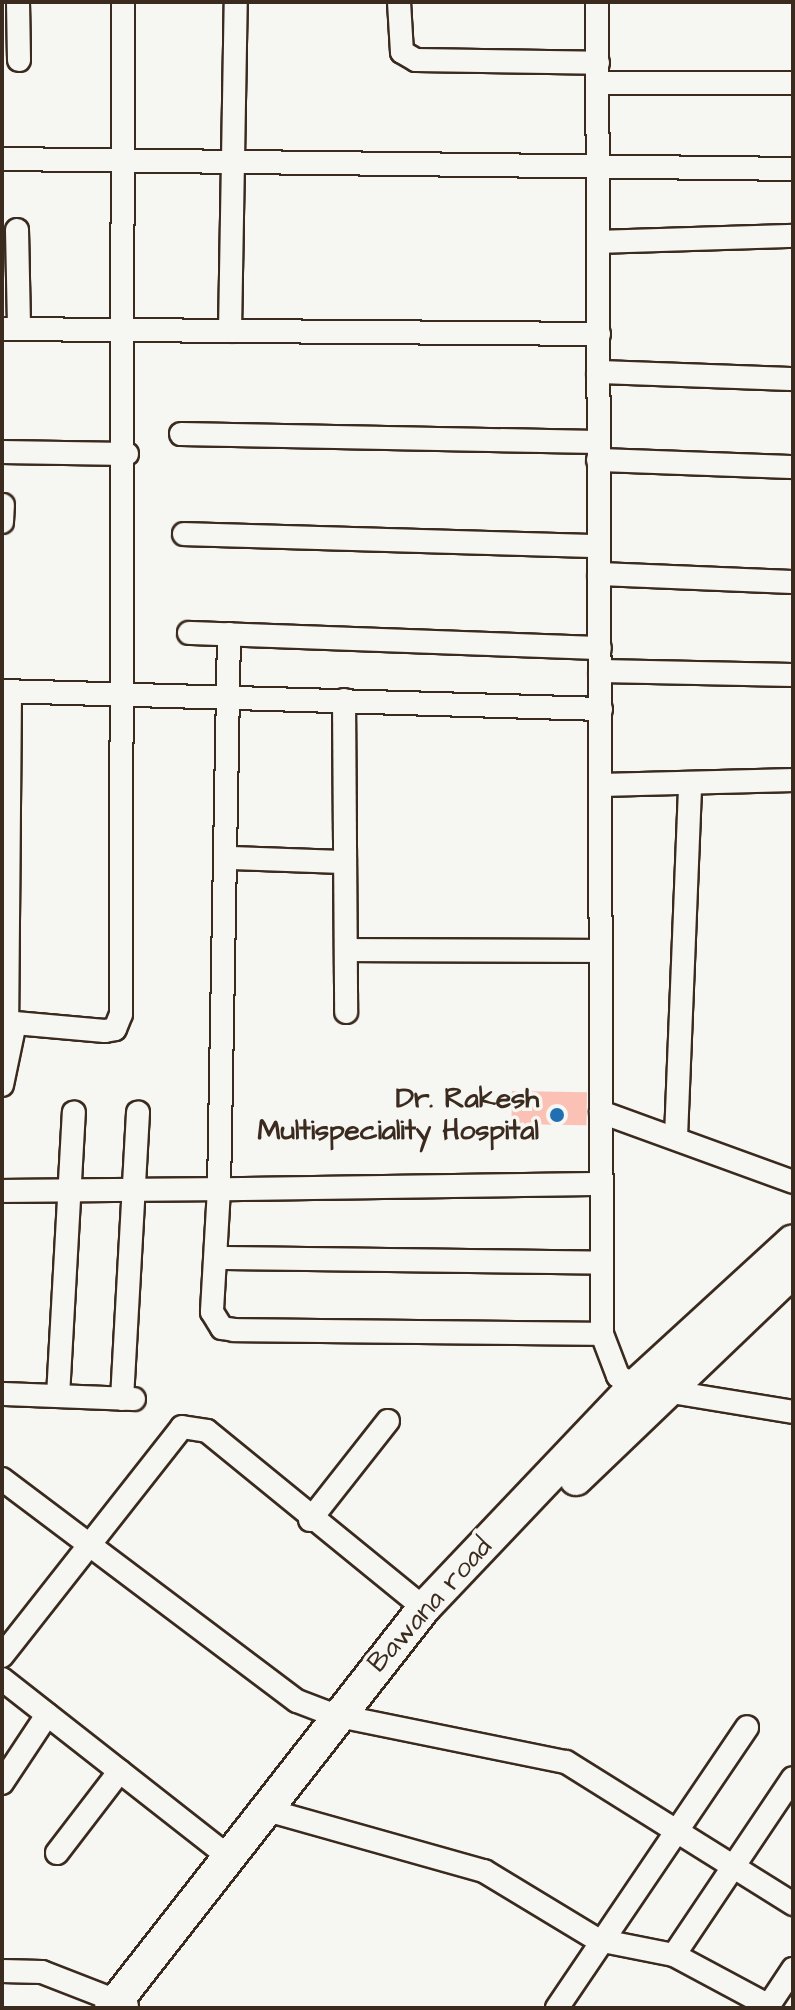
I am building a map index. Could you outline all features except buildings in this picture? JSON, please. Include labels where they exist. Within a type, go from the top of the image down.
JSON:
[{"type":"street","points":[[18,2],[19,60]]},
{"type":"street","points":[[7,1037],[22,1022],[105,1031],[119,1022],[127,454],[123,2]]},
{"type":"street","points":[[230,331],[236,2]]},
{"type":"street","points":[[399,2],[402,52],[416,60],[793,83]]},
{"type":"street","points":[[597,2],[602,1334],[618,1376],[649,1390],[793,1412]]},
{"type":"street","points":[[2,159],[124,163],[793,169]]},
{"type":"street","points":[[17,230],[11,329],[599,334]]},
{"type":"street","points":[[599,242],[793,236]]},
{"type":"street","points":[[598,372],[793,379]]},
{"type":"street","points":[[181,434],[598,451],[793,467]]},
{"type":"street","points":[[2,452],[127,454]]},
{"type":"street","points":[[2,522],[3,505]]},
{"type":"street","points":[[184,534],[598,546]]},
{"type":"street","points":[[599,574],[793,582]]},
{"type":"street","points":[[189,633],[600,648]]},
{"type":"street","points":[[229,634],[229,858],[215,1321],[234,1330],[602,1334]]},
{"type":"street","points":[[600,671],[793,675]]},
{"type":"street","points":[[2,1085],[7,1037],[6,691],[601,709]]},
{"type":"street","points":[[344,700],[346,1012]]},
{"type":"street","points":[[602,785],[793,780]]},
{"type":"street","points":[[676,1137],[690,783]]},
{"type":"street","points":[[229,858],[345,862]]},
{"type":"street","points":[[346,950],[601,951]]},
{"type":"street","points":[[58,1396],[66,1193],[74,1112]]},
{"type":"street","points":[[2,1394],[128,1399],[130,1191],[138,1112]]},
{"type":"street","points":[[601,1112],[793,1182]]},
{"type":"street","points":[[2,1191],[66,1193],[600,1184]]},
{"type":"street","name":"Bawana road","points":[[125,2006],[424,1608],[595,1444],[793,1241]]},
{"type":"street","points":[[216,1258],[601,1263]]},
{"type":"street","name":"Bawana road","points":[[649,1390],[793,1271]]},
{"type":"street","points":[[310,1520],[388,1421]]},
{"type":"street","points":[[2,1656],[182,1427],[207,1431],[310,1520],[424,1608]]},
{"type":"street","name":"Bawana road","points":[[344,1718],[438,1621],[595,1444]]},
{"type":"street","points":[[7,1491],[88,1543],[297,1701],[344,1718],[547,1756],[677,1827],[793,1904]]},
{"type":"street","points":[[2,1679],[228,1856]]},
{"type":"street","points":[[2,1783],[47,1715]]},
{"type":"street","points":[[557,2008],[598,1940],[747,1727]]},
{"type":"street","points":[[57,1853],[120,1771]]},
{"type":"street","points":[[674,1955],[738,1869],[793,1778]]},
{"type":"street","points":[[272,1812],[484,1871],[598,1940],[674,1955],[768,2007],[793,1969]]},
{"type":"street","name":"Bawana road","points":[[125,2006],[228,1856],[272,1812]]},
{"type":"street","points":[[2,1971],[42,1972],[125,2006]]},
{"type":"place","name":"Dr. Rakesh Multispeciality Hospital","points":[[557,1115]]}]
